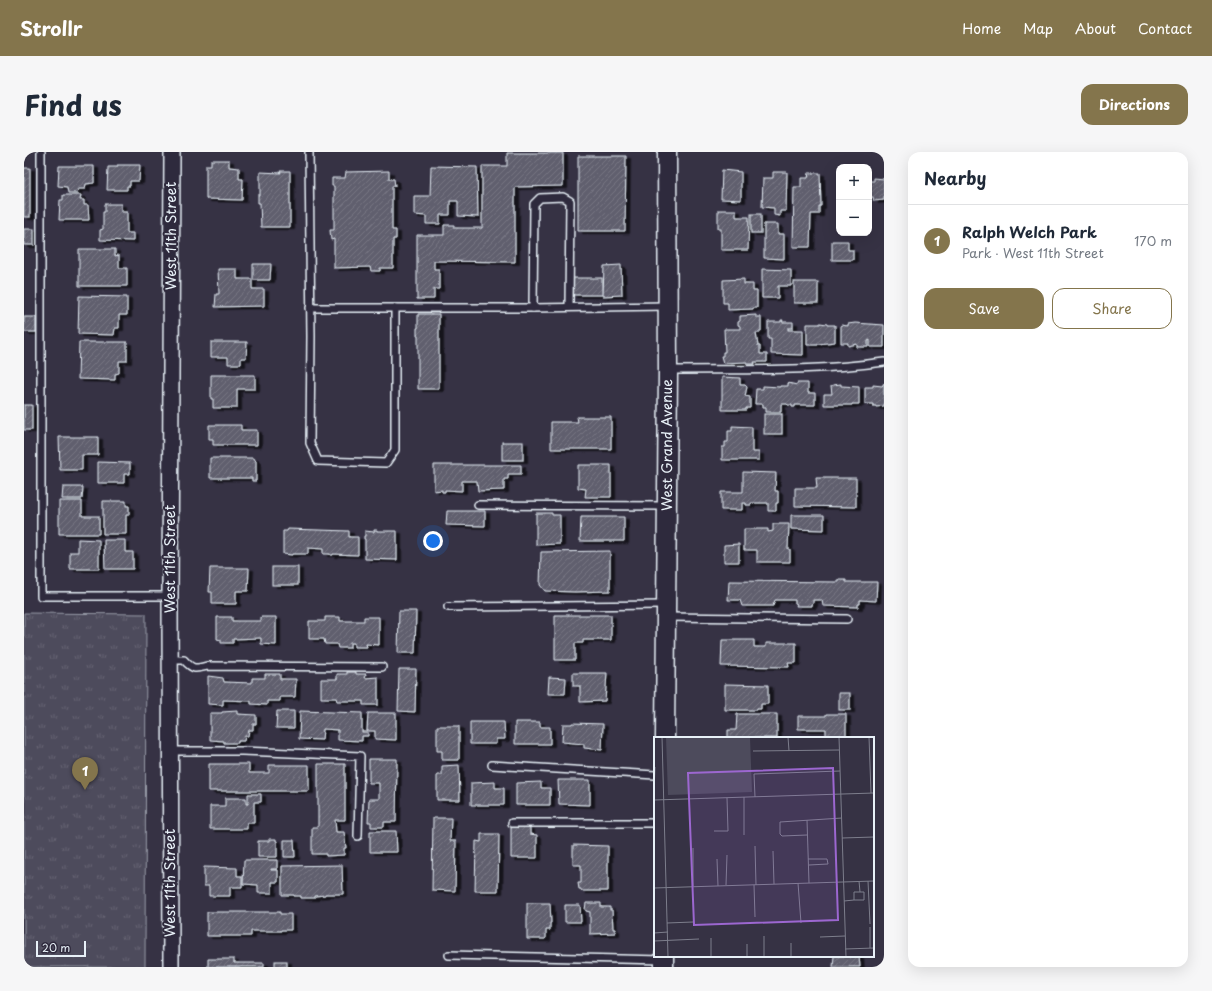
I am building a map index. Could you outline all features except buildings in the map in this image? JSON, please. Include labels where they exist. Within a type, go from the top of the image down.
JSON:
[{"type":"street","name":"West 11th Street","points":[[171,967],[170,596],[172,152]]},
{"type":"street","name":"West Grand Avenue","points":[[665,737],[668,370],[667,152]]},
{"type":"lane","points":[[41,152],[40,596],[170,596]]},
{"type":"lane","points":[[309,152],[310,443],[318,461],[386,463],[395,450],[395,308]]},
{"type":"lane","points":[[533,308],[534,204],[540,198],[563,197],[570,201],[569,307]]},
{"type":"lane","points":[[310,308],[533,308],[667,306]]},
{"type":"lane","points":[[668,370],[801,368],[884,362]]},
{"type":"lane","points":[[478,505],[666,506]]},
{"type":"lane","points":[[448,607],[666,611],[847,619]]},
{"type":"lane","points":[[170,660],[184,660],[195,669],[207,666],[382,667]]},
{"type":"lane","points":[[170,751],[242,751],[360,756],[358,836]]},
{"type":"lane","points":[[492,765],[654,775]]},
{"type":"lane","points":[[512,823],[654,823]]},
{"type":"lane","points":[[449,954],[664,961]]},
{"type":"green space","points":[[24,613],[146,614],[145,967],[24,967]]},
{"type":"place","name":"Ralph Welch Park","points":[[85,790]]}]
